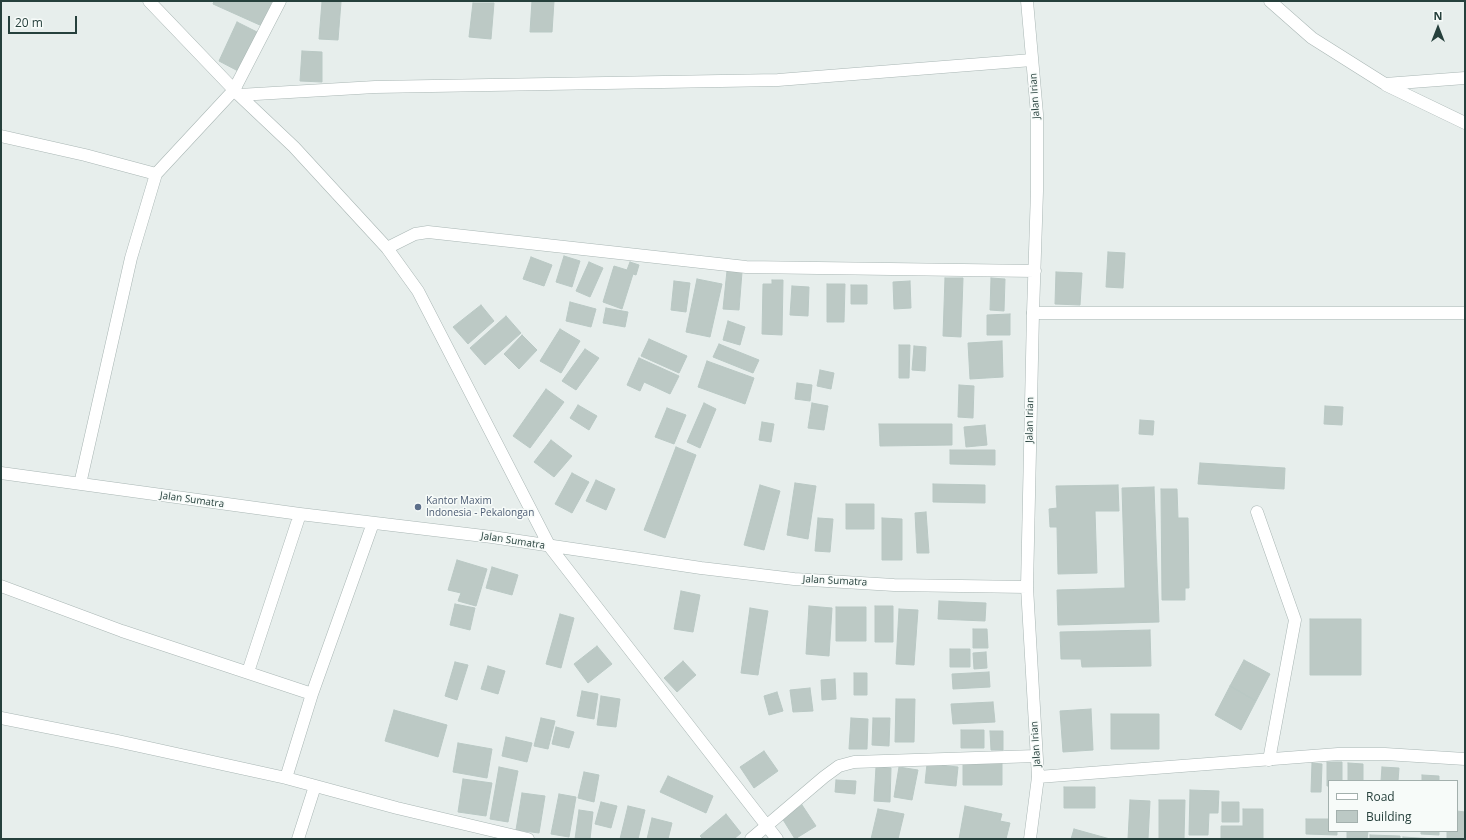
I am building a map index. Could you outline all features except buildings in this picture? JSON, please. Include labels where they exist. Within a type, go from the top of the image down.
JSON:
[{"type":"street","points":[[149,1],[236,93],[294,147],[387,248],[418,291],[426,305],[550,547],[777,839]]},
{"type":"street","points":[[80,484],[131,258],[156,174],[236,93],[280,1]]},
{"type":"street","name":"Jalan Irian","points":[[1027,1],[1037,114],[1036,271],[1033,313],[1028,587],[1038,777],[1036,808],[1030,839]]},
{"type":"street","points":[[1270,1],[1312,38],[1385,84],[1465,123]]},
{"type":"street","points":[[236,93],[375,87],[778,80],[1032,60]]},
{"type":"street","points":[[1385,84],[1465,78]]},
{"type":"street","points":[[1,136],[85,155],[156,174]]},
{"type":"street","points":[[387,248],[415,234],[428,232],[746,267],[1036,271]]},
{"type":"street","points":[[1033,313],[1465,314]]},
{"type":"street","name":"Jalan Sumatra","points":[[1,473],[300,514],[492,537],[550,547],[701,568],[794,578],[894,585],[1028,587]]},
{"type":"street","points":[[1257,512],[1295,620],[1270,760]]},
{"type":"street","points":[[248,672],[300,514]]},
{"type":"street","points":[[286,778],[312,694],[373,523]]},
{"type":"street","points":[[1,586],[122,631],[312,694]]},
{"type":"street","points":[[1,718],[117,741],[286,778],[397,808],[528,839]]},
{"type":"street","points":[[1038,777],[1338,754],[1385,754],[1465,759]]},
{"type":"street","points":[[751,839],[839,766],[854,762],[1036,756]]},
{"type":"street","points":[[298,839],[315,786]]},
{"type":"place","name":"Kantor Maxim Indonesia - Pekalongan","points":[[418,507]]}]
